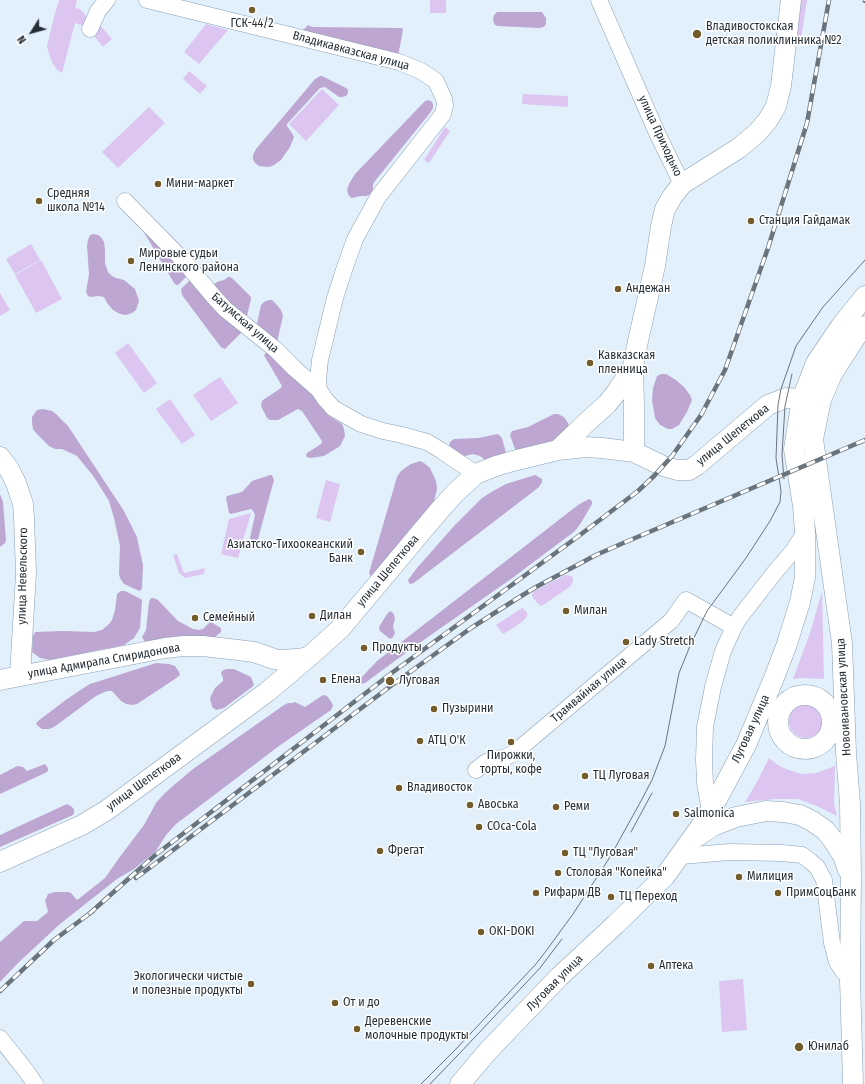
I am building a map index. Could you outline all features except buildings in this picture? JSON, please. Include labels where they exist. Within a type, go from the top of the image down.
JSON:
[{"type":"main road","points":[[682,184],[739,148],[757,133],[768,120],[776,106],[781,86],[791,0]]},
{"type":"main road","name":"улица Приходько","points":[[634,452],[633,368],[655,266],[665,209],[682,184]]},
{"type":"main road","name":"Луговая улица","points":[[460,1084],[559,977],[665,876],[710,812],[746,746],[774,678],[800,602],[805,577],[805,532],[803,506],[794,449],[802,399],[816,363],[841,326],[865,296]]},
{"type":"main road","name":"Новоивановская улица","points":[[853,1084],[850,979],[850,803],[846,754],[844,690],[840,629],[813,440],[821,400],[832,374],[857,335],[865,326]]},
{"type":"main road","name":"улица Приходько","points":[[558,450],[607,404],[633,368]]},
{"type":"main road","name":"улица Шепеткова","points":[[0,862],[82,825],[107,810],[274,686],[309,657],[340,628],[442,507],[476,474],[513,461],[558,450],[585,447],[634,452],[663,466],[677,470],[689,470],[698,465],[768,405],[786,398],[802,399]]},
{"type":"main road","name":"улица Невельского","points":[[0,457],[9,469],[16,483],[23,504],[26,573],[20,676]]},
{"type":"main road","name":"улица Адмирала Спиридонова","points":[[0,680],[165,648],[203,646],[256,653],[280,660],[309,657]]},
{"type":"main road","name":"улица Адмирала Спиридонова","points":[[256,653],[267,659],[274,666],[277,675],[274,686]]},
{"type":"main road","points":[[774,678],[778,714],[777,720],[780,733],[787,742],[798,748],[816,747],[826,739],[844,690]]},
{"type":"main road","points":[[746,746],[778,714],[786,702],[798,695],[805,694],[819,698],[829,709],[832,722],[846,754]]},
{"type":"main road","points":[[685,848],[713,826],[736,817],[766,811],[800,815],[812,821],[824,830],[833,840],[843,856],[851,878]]},
{"type":"street","points":[[90,29],[98,11],[107,0]]},
{"type":"street","name":"Владикавказская улица","points":[[148,0],[407,64],[422,71],[436,81],[440,88],[445,105],[443,114],[378,196],[355,239],[344,270],[320,360],[318,379],[319,390]]},
{"type":"street","name":"улица Приходько","points":[[599,0],[682,184]]},
{"type":"street","name":"Батумская улица","points":[[125,201],[182,259],[225,309],[275,349],[319,390]]},
{"type":"street","points":[[319,390],[324,399],[333,408],[361,424],[427,442],[476,474]]},
{"type":"street","points":[[710,812],[705,783],[704,727],[723,651],[734,627],[753,600],[793,551],[805,532]]},
{"type":"street","name":"Трамвайная улица","points":[[476,770],[492,759],[504,758],[514,753],[671,621],[686,600],[734,627]]},
{"type":"street","points":[[685,848],[730,852],[782,853],[802,856],[810,861],[816,867],[824,880],[832,943],[839,966],[850,979]]},
{"type":"street","points":[[0,1038],[35,1084]]},
{"type":"shaded area","points":[[59,0],[77,0],[75,8],[80,9],[85,14],[86,18],[84,26],[75,23],[62,73],[57,70],[52,62],[47,46]]},
{"type":"shaded area","points":[[430,0],[446,0],[446,13],[430,13]]},
{"type":"shaded area","points":[[801,0],[807,0],[801,39],[798,43],[796,40]]},
{"type":"shaded area","points":[[497,12],[542,12],[546,18],[546,24],[544,27],[539,28],[497,26],[494,24],[493,19]]},
{"type":"shaded area","points":[[98,23],[112,39],[103,47],[94,36]]},
{"type":"shaded area","points":[[206,24],[228,30],[199,64],[184,52]]},
{"type":"shaded area","points":[[308,25],[312,27],[402,28],[403,30],[398,56],[300,33]]},
{"type":"shaded area","points":[[189,71],[207,86],[200,94],[183,79]]},
{"type":"shaded area","points":[[320,76],[346,88],[348,93],[346,96],[339,97],[325,87],[320,88],[287,124],[294,137],[290,147],[281,160],[269,167],[259,166],[253,160],[253,155],[256,149],[315,79]]},
{"type":"shaded area","points":[[322,89],[339,105],[306,141],[289,124]]},
{"type":"shaded area","points":[[523,94],[568,96],[568,107],[522,104]]},
{"type":"shaded area","points":[[428,100],[433,104],[433,108],[430,113],[375,181],[371,194],[352,198],[350,197],[347,190],[355,174],[425,101]]},
{"type":"shaded area","points":[[149,107],[165,123],[118,168],[102,152]]},
{"type":"shaded area","points":[[445,127],[450,131],[429,163],[424,160]]},
{"type":"shaded area","points":[[142,229],[187,276],[178,285],[174,283]]},
{"type":"shaded area","points":[[93,234],[101,237],[104,242],[105,263],[108,272],[116,278],[124,280],[135,289],[139,301],[136,310],[132,313],[126,315],[120,314],[113,310],[104,297],[91,297],[88,296],[86,292],[89,274],[87,246],[90,235]]},
{"type":"shaded area","points":[[31,244],[40,260],[15,274],[6,259]]},
{"type":"shaded area","points":[[41,260],[62,299],[36,313],[15,275]]},
{"type":"shaded area","points":[[228,277],[232,278],[251,297],[247,316],[245,318],[213,285]]},
{"type":"shaded area","points":[[190,280],[242,332],[225,349],[220,346],[182,295],[181,289]]},
{"type":"shaded area","points":[[0,293],[10,310],[0,316]]},
{"type":"shaded area","points":[[269,300],[272,300],[276,304],[281,310],[283,316],[277,342],[258,328],[257,324],[261,305]]},
{"type":"shaded area","points":[[128,343],[157,383],[144,393],[115,353]]},
{"type":"shaded area","points":[[267,352],[312,394],[328,415],[342,424],[345,436],[340,446],[324,456],[307,457],[307,453],[321,444],[322,441],[302,411],[298,409],[278,420],[270,420],[267,418],[261,406],[262,401],[282,386],[264,355]]},
{"type":"shaded area","points":[[666,374],[676,380],[684,387],[692,400],[679,425],[672,429],[668,429],[660,425],[655,418],[652,400],[653,388],[657,376]]},
{"type":"shaded area","points":[[220,377],[238,403],[211,421],[193,395]]},
{"type":"shaded area","points":[[170,399],[195,435],[182,444],[156,409]]},
{"type":"shaded area","points":[[43,409],[52,411],[68,426],[124,511],[137,537],[143,565],[141,590],[139,591],[124,584],[120,578],[120,546],[114,518],[109,501],[94,477],[77,456],[62,449],[55,449],[49,446],[33,429],[32,417],[37,410]]},
{"type":"shaded area","points":[[554,414],[564,417],[568,423],[570,430],[565,438],[516,452],[510,435],[512,431],[528,427]]},
{"type":"shaded area","points":[[498,434],[502,438],[506,453],[485,460],[480,456],[473,454],[461,457],[450,450],[450,442],[454,439],[478,438]]},
{"type":"shaded area","points":[[420,461],[430,468],[436,481],[437,489],[434,501],[371,577],[369,573],[397,477],[405,468]]},
{"type":"shaded area","points":[[272,475],[274,480],[258,539],[256,542],[253,542],[250,538],[255,515],[253,511],[251,509],[231,514],[229,513],[226,498],[227,496],[242,492],[252,481]]},
{"type":"shaded area","points":[[535,475],[542,479],[539,487],[415,582],[411,584],[409,583],[408,580],[417,568],[454,526],[482,498],[506,484]]},
{"type":"shaded area","points":[[326,480],[340,484],[330,522],[316,518]]},
{"type":"shaded area","points":[[0,494],[3,502],[6,540],[0,547]]},
{"type":"shaded area","points":[[589,499],[592,501],[592,504],[575,531],[511,579],[365,683],[360,683],[360,679],[377,661],[578,505]]},
{"type":"shaded area","points":[[251,513],[238,558],[221,554],[229,519]]},
{"type":"shaded area","points":[[177,554],[184,573],[205,568],[204,574],[185,578],[179,573],[173,555]]},
{"type":"shaded area","points":[[566,575],[573,578],[571,586],[541,606],[537,603],[532,596],[534,591]]},
{"type":"shaded area","points":[[121,591],[125,591],[141,599],[142,601],[140,628],[134,638],[124,645],[50,660],[40,658],[32,652],[33,636],[35,632],[94,632],[102,630],[112,620],[117,594]]},
{"type":"shaded area","points":[[822,591],[824,679],[793,679],[810,633]]},
{"type":"shaded area","points":[[151,598],[158,600],[178,621],[193,629],[203,629],[211,622],[221,628],[221,632],[212,639],[145,642],[142,637],[146,630],[149,602]]},
{"type":"shaded area","points":[[522,608],[527,613],[527,616],[515,627],[503,634],[496,625]]},
{"type":"shaded area","points":[[390,611],[393,613],[395,618],[393,627],[395,633],[390,639],[380,631],[379,627]]},
{"type":"shaded area","points":[[156,663],[175,666],[180,675],[137,704],[126,704],[121,701],[112,691],[107,691],[96,696],[54,727],[42,729],[36,724],[67,699],[90,684]]},
{"type":"shaded area","points":[[226,669],[234,669],[251,677],[254,685],[224,708],[216,710],[212,707],[210,698],[215,688],[223,681],[221,673]]},
{"type":"shaded area","points":[[323,695],[327,696],[332,703],[333,706],[331,710],[279,746],[176,824],[166,835],[156,851],[134,869],[117,879],[60,924],[0,982],[0,942],[24,921],[37,921],[47,913],[48,911],[45,901],[48,894],[55,892],[68,892],[71,893],[77,900],[105,878],[144,825],[156,803],[165,793],[193,769],[284,705],[295,702],[305,707]]},
{"type":"shaded area","points":[[803,704],[809,704],[813,705],[820,711],[823,721],[822,728],[816,735],[809,738],[803,738],[799,737],[792,731],[789,724],[789,718],[790,714],[796,707]]},
{"type":"shaded area","points":[[769,758],[786,769],[801,774],[816,773],[835,766],[834,804],[837,816],[798,799],[776,799],[745,802]]},
{"type":"shaded area","points":[[45,764],[48,771],[45,773],[0,794],[0,775],[17,766],[23,767],[27,771]]},
{"type":"shaded area","points":[[67,804],[74,809],[73,815],[0,847],[0,835]]},
{"type":"shaded area","points":[[743,979],[747,1030],[722,1032],[719,981]]},
{"type":"tram line","points":[[421,1084],[536,964],[573,914],[610,857],[641,801],[652,780],[665,746],[679,673],[690,646],[707,611],[746,558],[770,521],[780,502],[781,491],[776,458],[778,405],[781,389],[796,346],[823,307],[865,260]]},
{"type":"tram line","points":[[784,479],[782,455],[785,406],[792,374]]},
{"type":"tram line","points":[[631,832],[652,793]]},
{"type":"tram line","points":[[430,1084],[540,968],[562,939]]},
{"type":"railway","points":[[89,914],[154,856],[393,672],[638,491],[672,456],[701,415],[725,370],[768,248],[807,123],[829,0]]},
{"type":"railway","points":[[136,878],[392,685],[471,628],[536,587],[596,555],[865,440]]},
{"type":"railway","points":[[0,991],[54,940],[93,911]]},
{"type":"place","name":"ГСК-44/2","points":[[252,10]]},
{"type":"place","name":"Владивостокская детская поликлинника №2","points":[[697,34]]},
{"type":"place","name":"Мини-маркет","points":[[158,184]]},
{"type":"place","name":"Средняя школа №14","points":[[39,201]]},
{"type":"place","name":"Станция Гайдамак","points":[[751,221]]},
{"type":"place","name":"Мировые судьи Ленинского района","points":[[131,261]]},
{"type":"place","name":"Андежан","points":[[618,289]]},
{"type":"place","name":"Кавказская пленница","points":[[590,363]]},
{"type":"place","name":"Азиатско-Тихоокеанский Банк","points":[[361,552]]},
{"type":"place","name":"Милан","points":[[566,611]]},
{"type":"place","name":"Дилан","points":[[312,616]]},
{"type":"place","name":"Семейный","points":[[195,618]]},
{"type":"place","name":"Lady Stretch","points":[[626,642]]},
{"type":"place","name":"Продукты","points":[[364,648]]},
{"type":"place","name":"Елена","points":[[323,680]]},
{"type":"place","name":"Луговая","points":[[390,681]]},
{"type":"place","name":"Пузырини","points":[[434,709]]},
{"type":"place","name":"АТЦ О'К","points":[[420,741]]},
{"type":"place","name":"Пирожки, торты, кофе","points":[[511,742]]},
{"type":"place","name":"ТЦ Луговая","points":[[585,776]]},
{"type":"place","name":"Владивосток","points":[[399,788]]},
{"type":"place","name":"Авоська","points":[[470,805]]},
{"type":"place","name":"Реми","points":[[556,807]]},
{"type":"place","name":"Salmonica","points":[[676,814]]},
{"type":"place","name":"COca-Cola","points":[[479,827]]},
{"type":"place","name":"Фрегат","points":[[380,851]]},
{"type":"place","name":"ТЦ \"Луговая\"","points":[[565,853]]},
{"type":"place","name":"Столовая \"Копейка\"","points":[[558,873]]},
{"type":"place","name":"Милиция","points":[[739,877]]},
{"type":"place","name":"Рифарм ДВ","points":[[536,893]]},
{"type":"place","name":"ПримСоцБанк","points":[[778,893]]},
{"type":"place","name":"ТЦ Переход","points":[[611,897]]},
{"type":"place","name":"OKI-DOKI","points":[[481,932]]},
{"type":"place","name":"Аптека","points":[[651,966]]},
{"type":"place","name":"Экологически чистые и полезные продукты","points":[[251,984]]},
{"type":"place","name":"От и до","points":[[335,1003]]},
{"type":"place","name":"Деревенские молочные продукты","points":[[357,1029]]},
{"type":"place","name":"Юнилаб","points":[[799,1047]]}]
